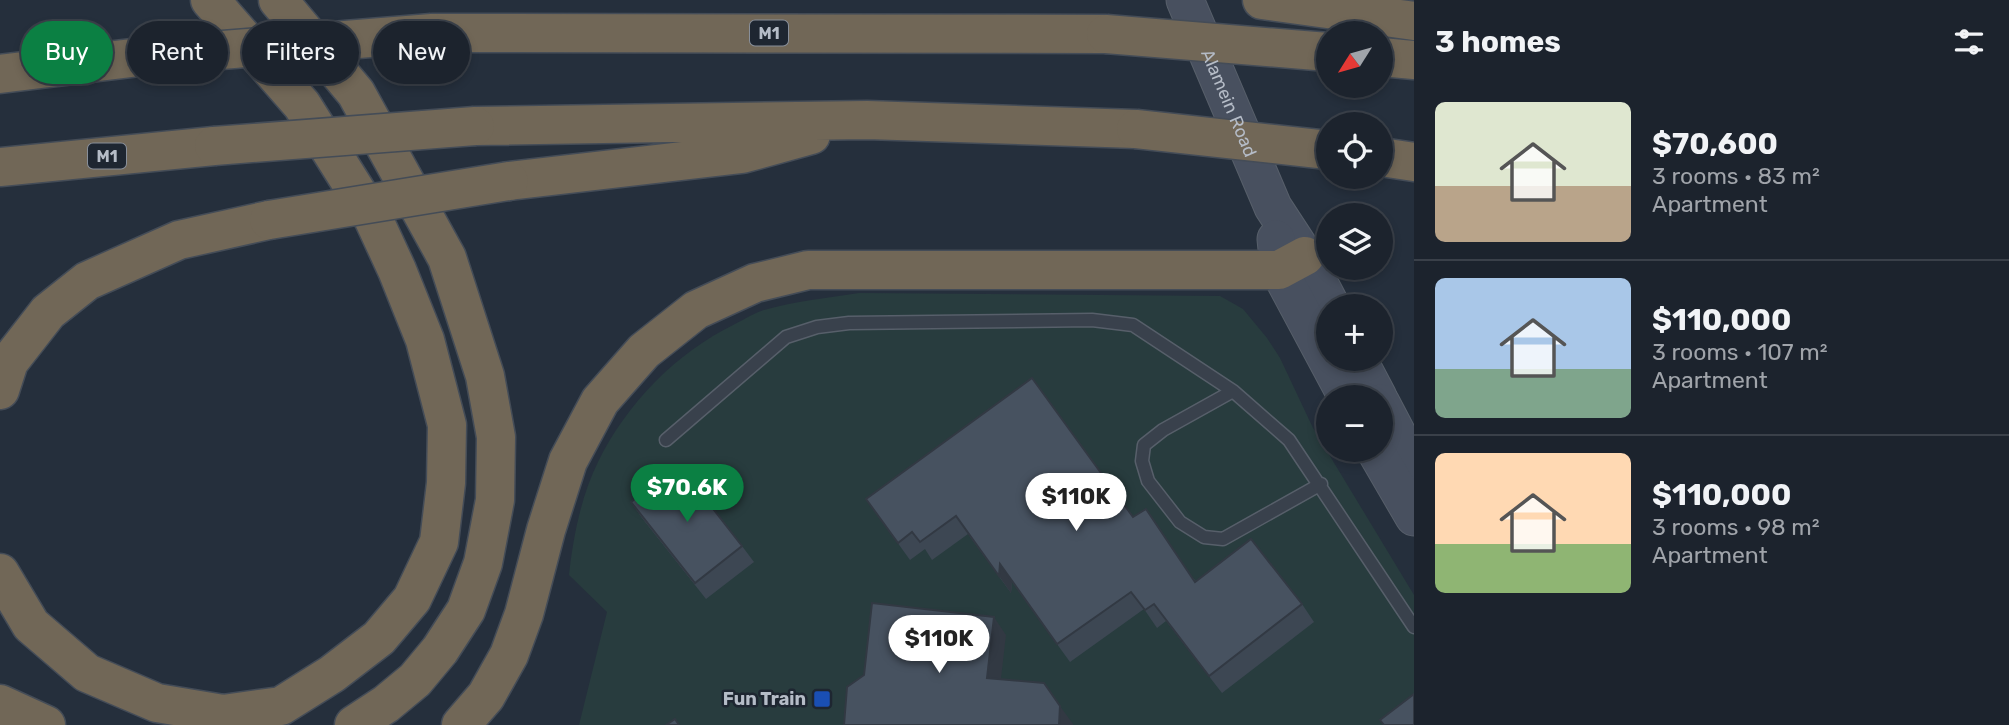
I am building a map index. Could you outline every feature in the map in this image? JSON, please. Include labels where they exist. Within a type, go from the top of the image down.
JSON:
[{"type":"highway","points":[[0,573],[31,625],[87,673],[157,704],[223,714],[281,706],[332,674],[379,638],[412,599],[439,542],[446,483],[447,425],[425,340],[397,270],[373,218],[302,105],[210,0]]},
{"type":"highway","points":[[278,0],[356,93],[447,258],[485,376],[496,437],[495,500],[483,563],[466,610],[440,650],[415,680],[354,725]]},
{"type":"highway","points":[[1278,1],[1414,21]]},
{"type":"highway","name":"M1","points":[[0,75],[148,56],[432,33],[1106,34],[1316,51]]},
{"type":"highway","points":[[1393,58],[1414,60]]},
{"type":"highway","points":[[0,390],[9,362],[48,312],[87,281],[179,240],[269,220],[509,181],[742,154],[867,120]]},
{"type":"highway","name":"M1","points":[[0,167],[214,146],[475,126],[867,120],[1136,129],[1316,149]]},
{"type":"highway","points":[[1393,159],[1414,162]]},
{"type":"highway","points":[[461,725],[486,696],[509,655],[524,614],[545,530],[568,461],[600,401],[644,351],[696,310],[755,284],[808,270],[1292,263]]},
{"type":"highway","points":[[0,704],[46,725]]},
{"type":"main road","name":"Alamein Road","points":[[1185,0],[1273,207],[1292,263]]},
{"type":"main road","points":[[1292,263],[1320,294]]},
{"type":"main road","points":[[1292,263],[1342,385]]},
{"type":"main road","points":[[1393,426],[1414,466]]},
{"type":"main road","points":[[1383,462],[1414,517]]},
{"type":"lane","points":[[666,440],[786,337],[817,327],[849,323],[1092,320],[1133,325],[1233,391],[1289,440],[1414,626]]},
{"type":"lane","points":[[1233,391],[1163,430],[1144,445],[1142,461],[1148,481],[1180,522],[1203,537],[1223,539],[1321,484]]},
{"type":"green space","points":[[859,293],[1220,296],[1243,309],[1280,358],[1316,433],[1316,462],[1334,462],[1414,595],[1414,725],[579,725],[607,612],[569,575],[582,503],[598,462],[623,420],[673,365],[713,336],[753,314],[800,302]]},
{"type":"building","points":[[1032,378],[1133,517],[1146,509],[1195,582],[1251,539],[1302,604],[1209,676],[1154,604],[1145,610],[1131,592],[1057,644],[1000,564],[999,576],[956,516],[920,542],[912,532],[898,543],[866,499]]},
{"type":"building","points":[[679,465],[742,546],[695,583],[631,502]]},
{"type":"building","points":[[872,603],[994,617],[987,678],[1044,683],[1060,706],[1059,725],[844,725],[847,687],[864,675]]},
{"type":"building","points":[[1414,694],[1414,725],[1384,725],[1380,720]]},
{"type":"building","points":[[675,719],[679,725],[666,725]]},
{"type":"place","name":"Fun Train","points":[[822,699]]}]
